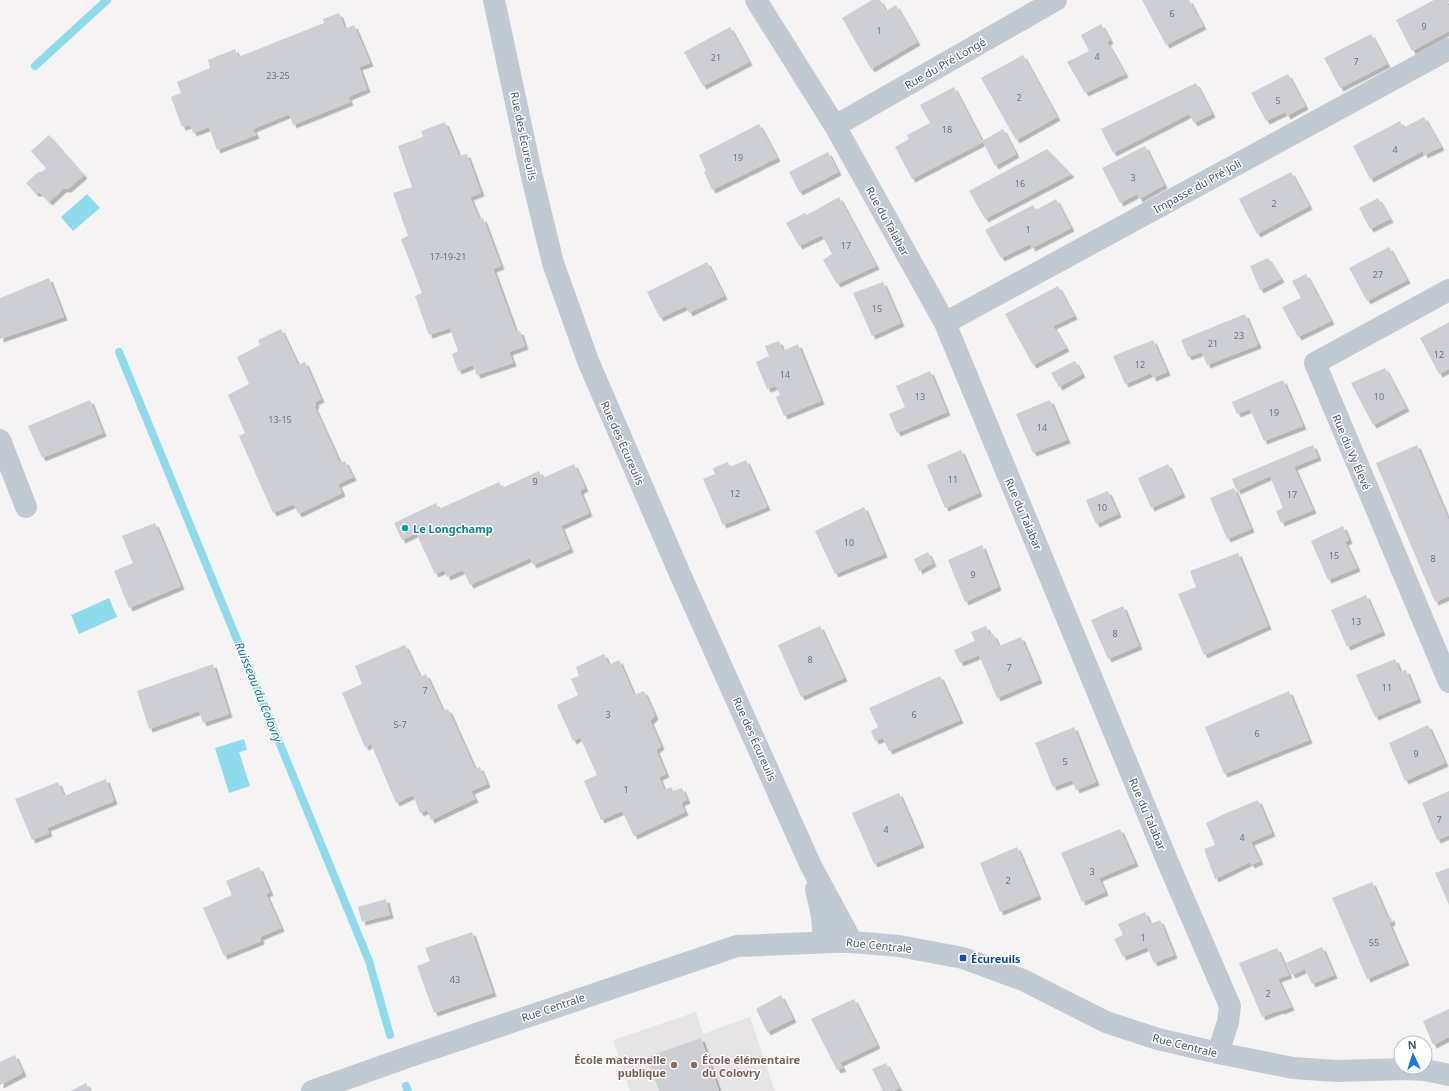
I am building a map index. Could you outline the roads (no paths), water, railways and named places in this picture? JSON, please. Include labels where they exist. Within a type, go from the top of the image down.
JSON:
[{"type":"street","name":"Rue des Écureuils","points":[[494,0],[532,177],[553,263],[588,361],[680,574],[811,866],[852,942]]},
{"type":"street","name":"Rue du Talabar","points":[[756,0],[835,126],[945,323],[1166,857],[1230,1006],[1228,1022],[1218,1053]]},
{"type":"street","name":"Rue du Pré Longé","points":[[835,126],[1056,0]]},
{"type":"street","name":"Impasse du Pré Joli","points":[[945,323],[1449,49]]},
{"type":"street","name":"Rue du Vy Élevé","points":[[1449,290],[1315,363],[1449,682]]},
{"type":"street","points":[[0,440],[26,507]]},
{"type":"street","name":"Rue des Écureuils","points":[[811,866],[822,916],[824,942]]},
{"type":"street","name":"Rue Centrale","points":[[312,1091],[737,946],[824,942],[852,942],[899,946],[964,958],[1023,980],[1106,1022],[1158,1039],[1218,1053],[1293,1068],[1337,1071],[1406,1069],[1425,1070],[1449,1075]]},
{"type":"water","points":[[87,194],[100,208],[73,231],[61,217]]},
{"type":"water","points":[[109,598],[117,617],[79,634],[71,615]]},
{"type":"water","points":[[244,739],[247,750],[239,752],[250,786],[229,793],[215,748]]},
{"type":"waterway","points":[[35,66],[107,0]]},
{"type":"waterway","name":"Ruisseau du Colovry","points":[[119,352],[369,961],[390,1035]]},
{"type":"waterway","name":"Ruisseau du Colovry","points":[[406,1086],[408,1091]]},
{"type":"place","name":"Le Longchamp","points":[[405,528]]},
{"type":"place","name":"Écureuils","points":[[963,958]]},
{"type":"place","name":"École maternelle publique","points":[[674,1065]]},
{"type":"place","name":"École élémentaire du Colovry","points":[[694,1065]]}]
